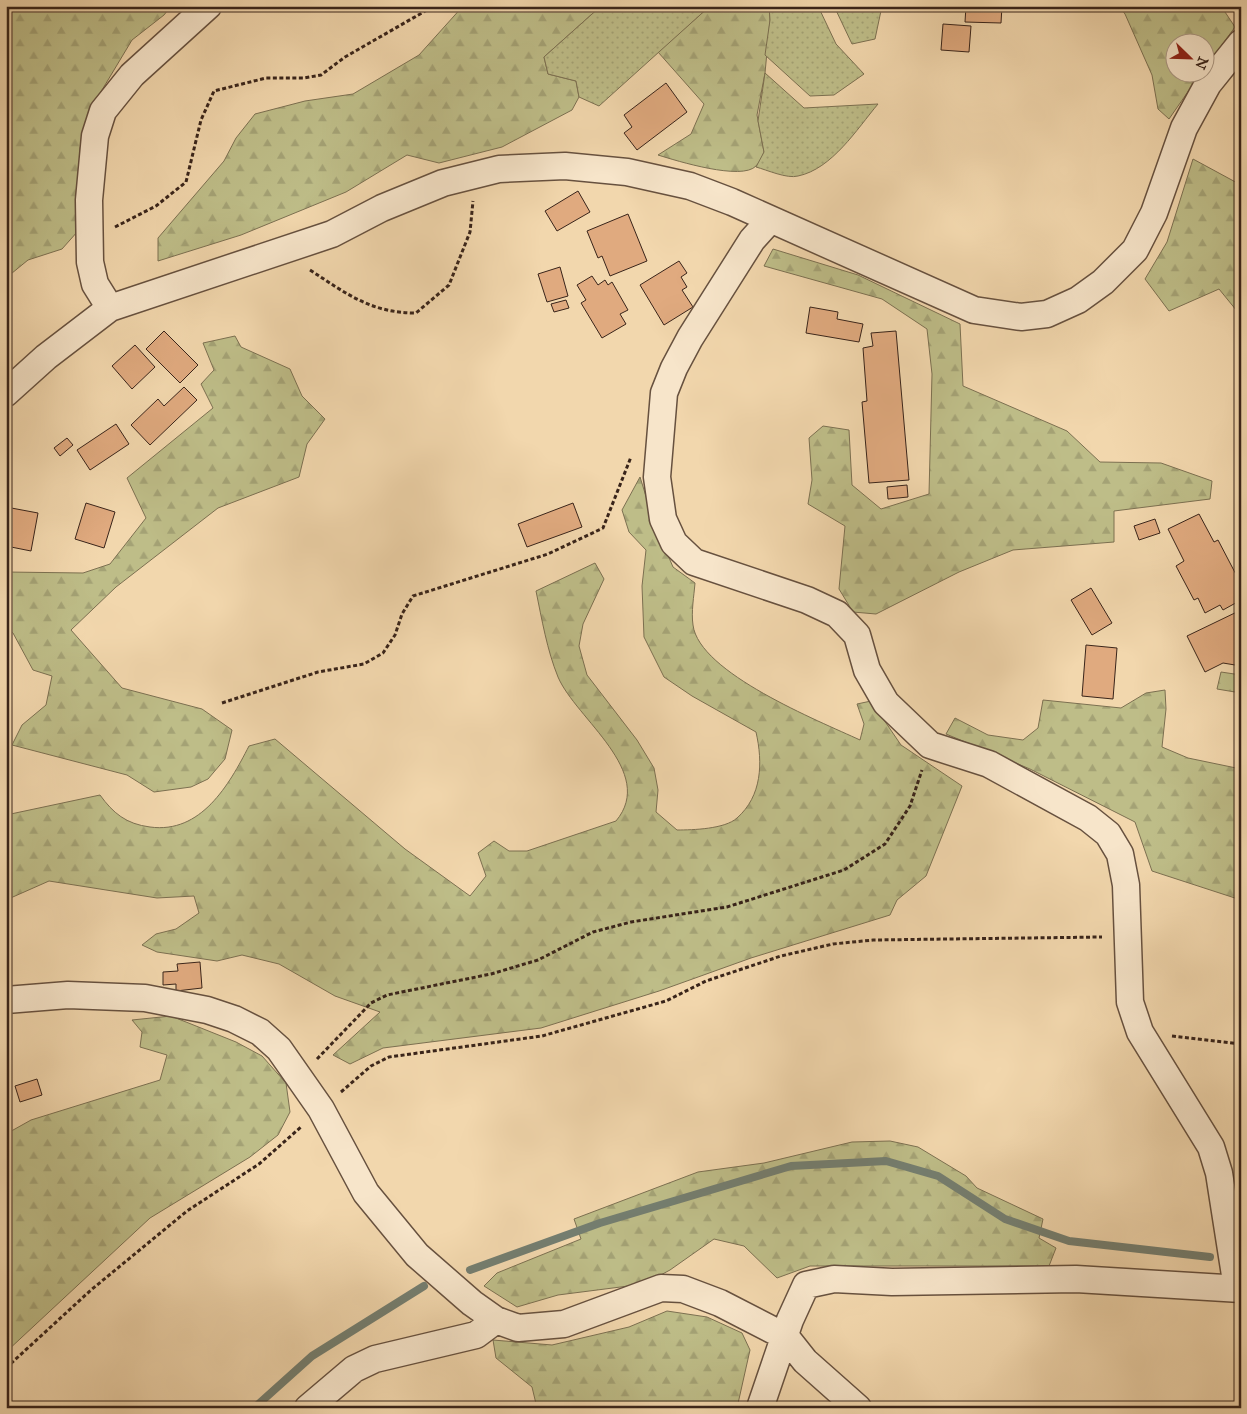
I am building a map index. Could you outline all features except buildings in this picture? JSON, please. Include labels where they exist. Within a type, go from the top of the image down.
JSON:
[{"type":"street","points":[[110,308],[95,284],[90,262],[89,243],[89,200],[95,136],[103,111],[132,75],[208,6]]},
{"type":"street","points":[[6,393],[46,357],[110,308],[332,234],[382,208],[443,183],[499,169],[565,166],[627,172],[690,186],[732,202],[974,310],[1021,317],[1048,314],[1078,300],[1104,282],[1134,250],[1154,213],[1184,128],[1208,84],[1241,43]]},
{"type":"street","points":[[760,1408],[797,1301],[806,1285],[834,1279],[892,1282],[1076,1279],[1239,1289],[1219,1173],[1211,1147],[1140,1032],[1130,1002],[1126,885],[1120,854],[1108,834],[1088,818],[989,764],[930,745],[886,704],[867,670],[857,635],[837,614],[807,600],[694,562],[674,543],[663,519],[657,477],[664,394],[674,368],[690,338],[752,240],[770,220]]},
{"type":"street","points":[[6,1000],[68,995],[145,998],[207,1010],[234,1019],[260,1032],[278,1049],[322,1109],[366,1193],[417,1255],[496,1320],[518,1328],[564,1324],[661,1288],[683,1289],[720,1303],[786,1337],[805,1361],[858,1408]]},
{"type":"street","points":[[308,1408],[354,1369],[368,1363],[476,1335],[496,1320]]},
{"type":"path","points":[[89,243],[123,222],[156,206],[186,182],[201,120],[214,91],[266,78],[304,78],[321,75],[345,57],[434,6]]},
{"type":"path","points":[[281,250],[364,304],[397,313],[416,313],[449,285],[470,232],[473,176]]},
{"type":"path","points":[[222,703],[318,672],[364,664],[382,653],[395,635],[402,614],[414,596],[548,554],[603,528],[632,455]]},
{"type":"path","points":[[299,1078],[371,1003],[387,996],[491,974],[538,960],[593,932],[631,922],[727,907],[844,870],[885,844],[910,806],[930,745]]},
{"type":"path","points":[[6,1368],[91,1290],[187,1211],[259,1164],[371,1066],[389,1057],[542,1036],[666,1001],[706,981],[781,956],[832,944],[873,940],[1127,937]]},
{"type":"path","points":[[1140,1032],[1241,1044]]},
{"type":"green space","points":[[6,6],[171,6],[164,15],[132,40],[96,100],[80,148],[78,231],[62,249],[28,260],[6,278]]},
{"type":"green space","points":[[463,6],[601,6],[544,57],[548,74],[576,81],[579,97],[572,110],[502,147],[439,163],[407,155],[346,192],[241,235],[158,261],[158,238],[224,161],[236,138],[255,114],[305,101],[353,94],[419,55]]},
{"type":"green space","points":[[601,6],[710,6],[599,106],[579,97],[576,81],[548,74],[544,57]]},
{"type":"green space","points":[[710,6],[769,6],[770,20],[765,73],[757,115],[764,152],[756,166],[749,170],[724,171],[658,155],[691,134],[704,104],[658,52]]},
{"type":"green space","points":[[769,6],[818,6],[836,44],[864,74],[834,95],[810,96],[765,55],[770,20]]},
{"type":"green space","points":[[834,6],[882,6],[875,39],[852,44]]},
{"type":"green space","points":[[1119,6],[1221,6],[1235,27],[1214,56],[1214,32],[1164,32],[1164,82],[1195,82],[1169,119],[1158,109],[1152,75],[1125,14]]},
{"type":"green space","points":[[765,73],[804,108],[878,104],[843,147],[822,165],[810,172],[793,177],[777,174],[756,167],[764,152],[758,121]]},
{"type":"green space","points":[[1193,159],[1241,185],[1241,316],[1219,289],[1169,311],[1145,279],[1167,242]]},
{"type":"green space","points":[[773,249],[858,275],[960,324],[963,386],[1067,431],[1100,462],[1161,463],[1212,481],[1210,499],[1114,511],[1114,542],[1013,550],[959,572],[876,614],[853,612],[839,589],[845,526],[808,504],[812,480],[809,438],[823,426],[849,430],[852,485],[881,509],[929,494],[932,374],[927,329],[882,299],[764,266]]},
{"type":"green space","points":[[235,336],[241,347],[290,369],[302,396],[325,419],[307,444],[299,477],[218,508],[116,587],[71,630],[122,688],[202,709],[232,730],[225,759],[208,779],[191,787],[154,792],[127,775],[12,745],[22,725],[46,705],[52,676],[33,670],[13,633],[6,628],[6,572],[83,573],[110,564],[146,518],[127,478],[213,408],[201,384],[214,370],[203,343]]},
{"type":"green space","points":[[640,477],[655,525],[673,567],[695,583],[692,609],[693,625],[700,643],[716,661],[763,693],[817,721],[860,740],[864,724],[857,704],[871,701],[901,745],[962,786],[926,876],[897,900],[890,915],[751,958],[659,991],[541,1028],[383,1048],[350,1064],[333,1055],[380,1012],[335,996],[279,964],[242,955],[217,961],[157,952],[142,945],[156,934],[176,929],[199,913],[194,896],[157,898],[49,881],[6,900],[6,815],[100,795],[121,817],[141,826],[168,827],[184,823],[198,815],[222,791],[249,746],[275,739],[405,849],[470,896],[486,876],[478,853],[494,841],[509,851],[527,851],[616,821],[626,802],[627,784],[620,765],[609,746],[567,693],[558,677],[548,646],[536,591],[595,563],[604,579],[583,624],[579,646],[587,675],[637,740],[654,768],[658,790],[656,812],[677,830],[708,828],[732,822],[752,800],[759,778],[760,767],[756,732],[692,696],[664,677],[644,637],[642,586],[646,550],[629,532],[622,510]]},
{"type":"green space","points":[[1221,672],[1241,675],[1241,693],[1217,689]]},
{"type":"green space","points":[[1165,690],[1166,709],[1162,747],[1188,758],[1241,769],[1241,900],[1152,871],[1135,822],[1030,769],[946,734],[955,718],[988,735],[1023,740],[1038,728],[1043,700],[1121,708],[1146,693]]},
{"type":"green space","points":[[171,1016],[236,1042],[262,1056],[286,1083],[290,1112],[278,1135],[250,1157],[150,1218],[6,1352],[6,1224],[11,1220],[6,1213],[6,1134],[31,1120],[160,1080],[167,1055],[140,1047],[142,1032],[132,1020]]},
{"type":"green space","points":[[890,1141],[918,1147],[966,1176],[977,1188],[1043,1219],[1039,1238],[1056,1248],[1049,1266],[810,1266],[777,1278],[744,1246],[714,1239],[670,1270],[644,1284],[558,1295],[517,1307],[484,1286],[497,1273],[581,1239],[574,1219],[698,1172],[764,1163],[852,1142]]},
{"type":"green space","points":[[667,1311],[707,1317],[742,1333],[750,1350],[737,1408],[537,1408],[532,1387],[496,1358],[493,1340],[552,1345],[629,1327]]},
{"type":"waterway","points":[[470,1270],[600,1223],[791,1166],[886,1161],[938,1176],[1005,1219],[1069,1241],[1210,1257]]},
{"type":"waterway","points":[[254,1408],[312,1356],[424,1286]]}]
